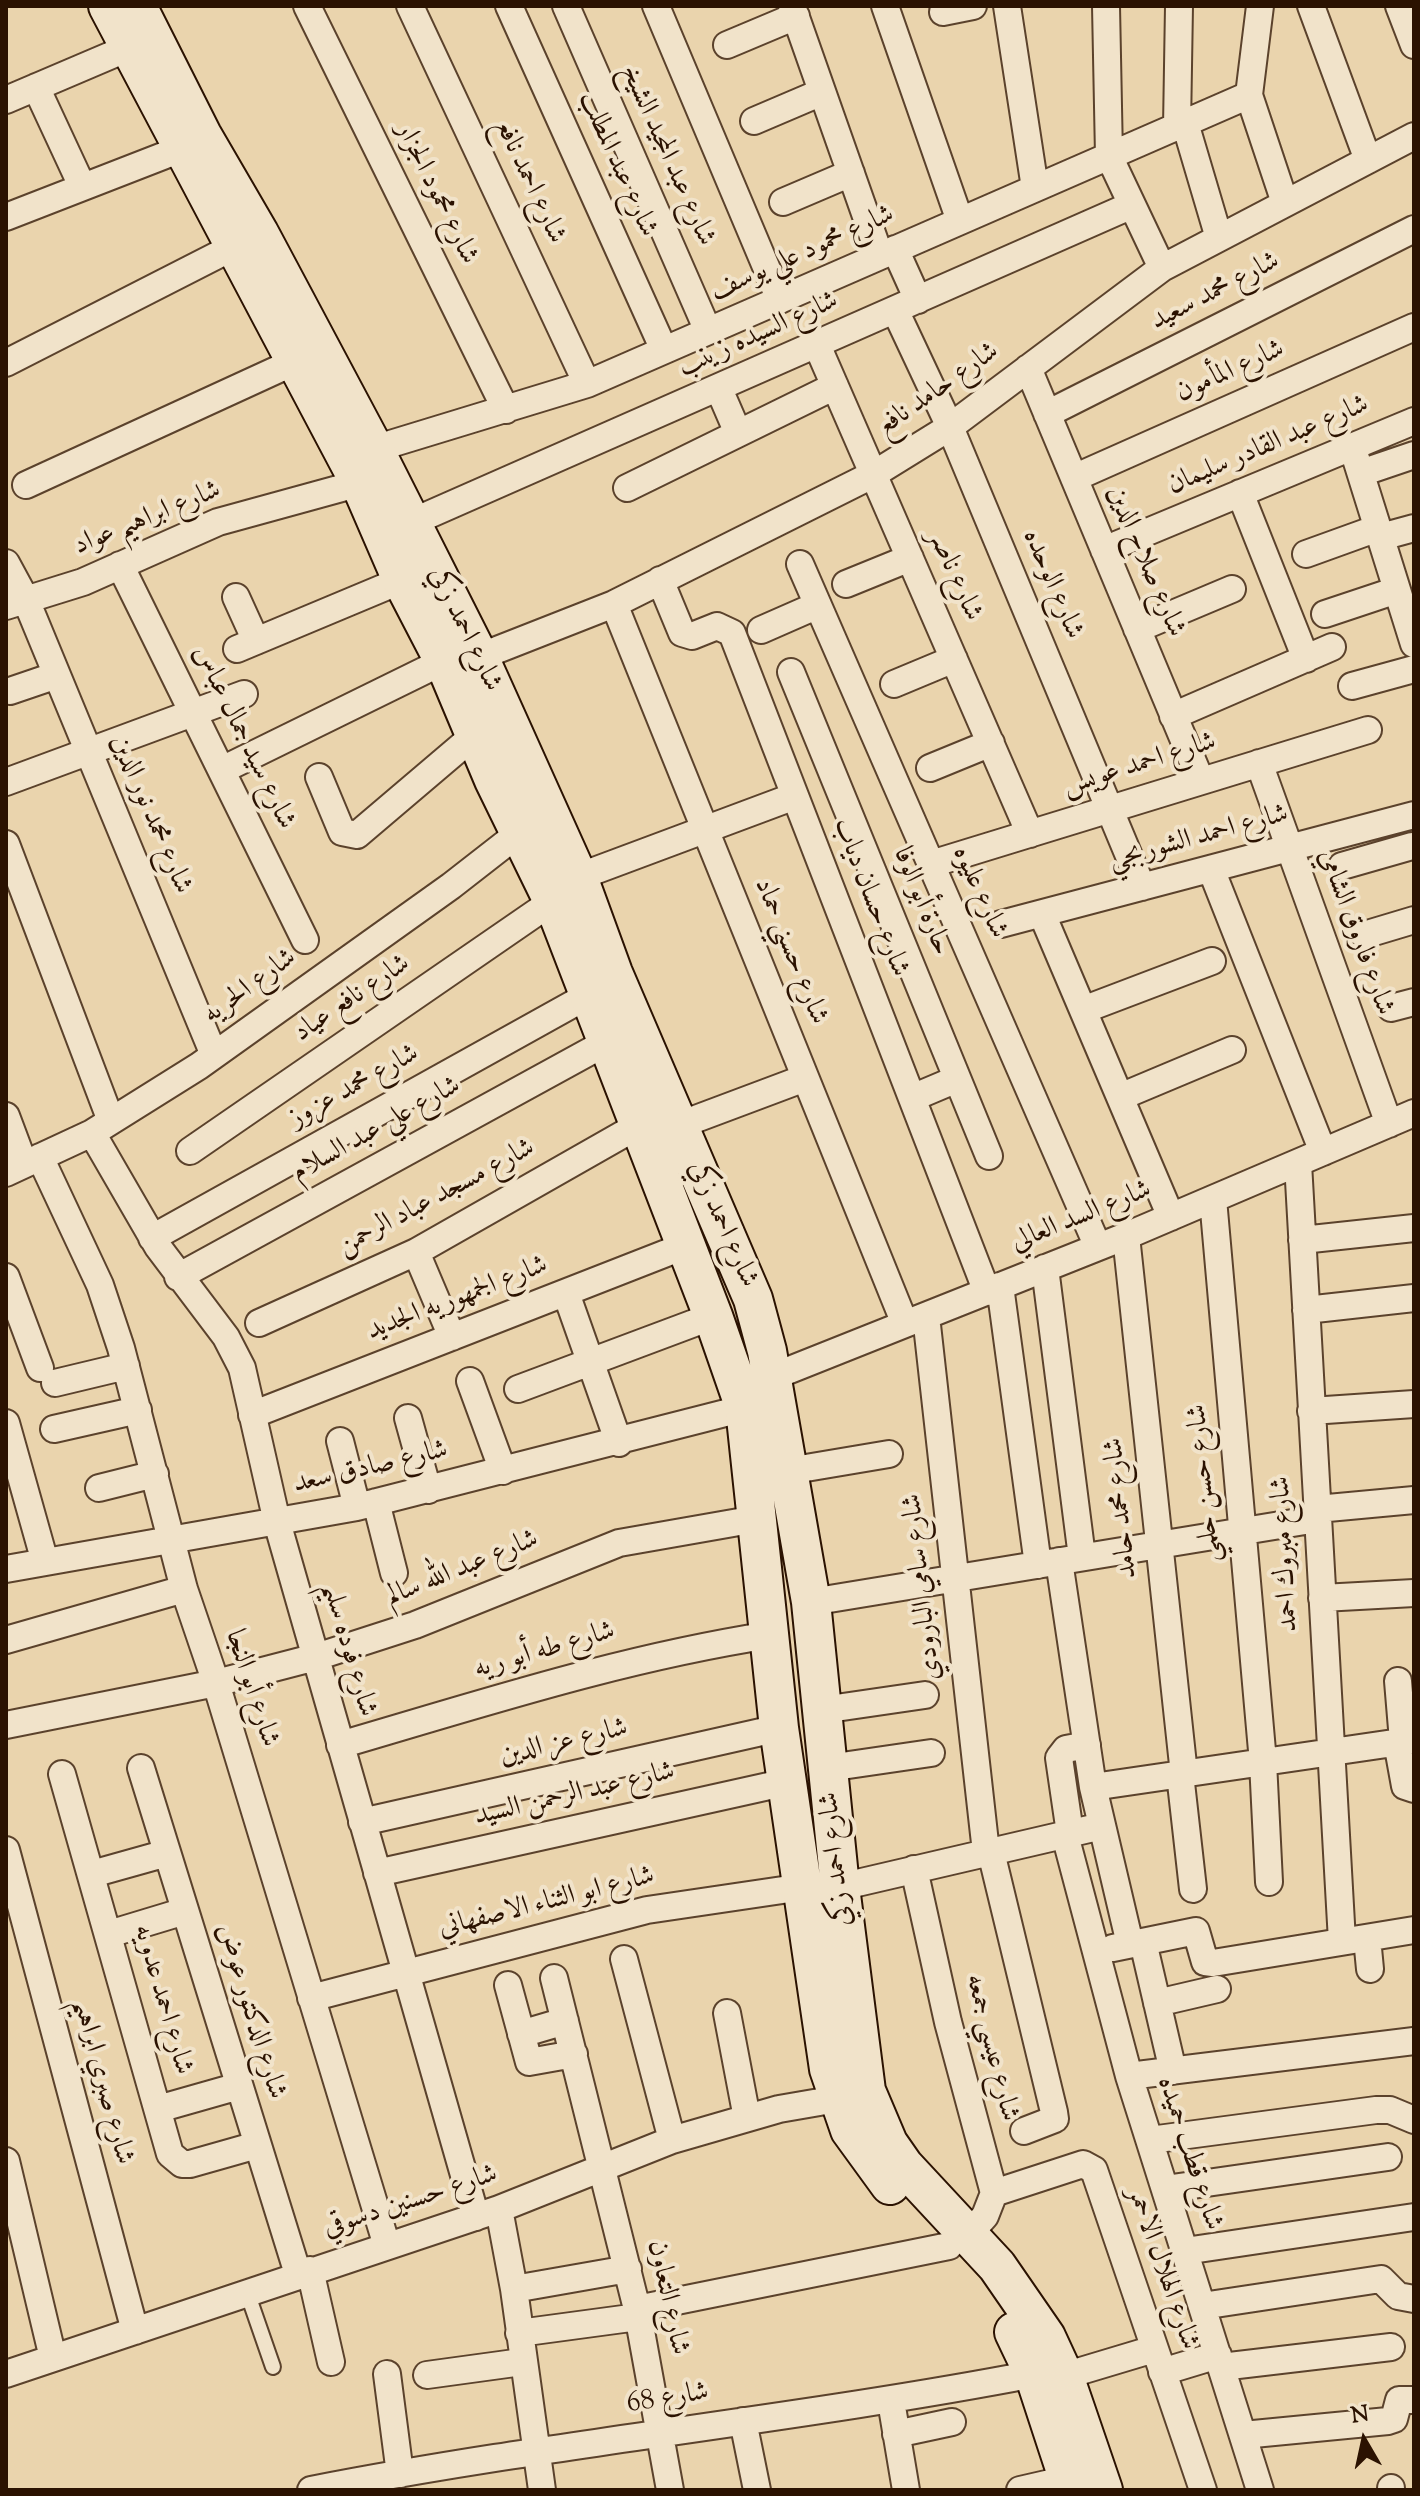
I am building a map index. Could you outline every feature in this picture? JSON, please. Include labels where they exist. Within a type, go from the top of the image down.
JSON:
[{"type":"street","name":"شارع احمد زكي","points":[[108,6],[181,149],[246,241],[367,466],[402,580],[461,659],[477,733],[511,772],[519,833],[566,889],[589,995],[607,1042],[659,1125],[753,1299],[772,1377],[811,1602],[840,1887],[866,2091],[888,2143],[950,2232]]},
{"type":"street","name":"شارع احمد زكي","points":[[137,6],[202,135],[294,362],[410,523],[461,659],[566,889],[659,1125],[687,1245],[745,1408],[779,1728],[829,2069],[837,2099],[850,2130],[866,2155],[1023,2300],[1049,2375],[1081,2486]]},
{"type":"street","name":"شارع محمود الجزار","points":[[307,6],[506,410]]},
{"type":"street","name":"شارع احمد نافع","points":[[410,6],[587,384]]},
{"type":"street","name":"شارع عبد المطلب","points":[[509,6],[664,350]]},
{"type":"street","name":"شارع عبد المجيد الشيخ","points":[[566,6],[708,331]]},
{"type":"street","points":[[656,6],[780,300]]},
{"type":"street","points":[[885,6],[960,221]]},
{"type":"street","points":[[943,12],[973,6]]},
{"type":"street","points":[[1007,6],[1035,188]]},
{"type":"street","points":[[1106,6],[1109,156],[1162,268]]},
{"type":"street","points":[[1179,6],[1181,125],[1219,238]]},
{"type":"street","points":[[1260,6],[1249,95],[1285,203]]},
{"type":"street","points":[[1311,6],[1368,160]]},
{"type":"street","points":[[1399,6],[1414,45]]},
{"type":"street","points":[[727,45],[794,11]]},
{"type":"street","name":"شارع الوحده","points":[[794,11],[851,173],[887,253],[950,427],[1142,887]]},
{"type":"street","points":[[6,100],[128,48]]},
{"type":"street","points":[[36,87],[82,186]]},
{"type":"street","points":[[754,121],[822,92]]},
{"type":"street","name":"شارع محمود علي يوسف","points":[[367,466],[506,410],[587,384],[1249,95]]},
{"type":"street","name":"شارع حامد نافع","points":[[222,770],[461,659],[614,604],[874,474],[950,427],[1162,268],[1414,136]]},
{"type":"street","points":[[6,217],[181,149]]},
{"type":"street","points":[[783,202],[851,173]]},
{"type":"street","name":"شارع السيده زينب","points":[[410,523],[1132,205]]},
{"type":"street","name":"شارع محمد سعيد","points":[[1047,414],[1414,229]]},
{"type":"street","points":[[7,358],[246,241]]},
{"type":"street","name":"شارع المأمون","points":[[1074,478],[1414,327]]},
{"type":"street","name":"شارع ناصر","points":[[817,345],[1030,834]]},
{"type":"street","points":[[26,485],[294,362]]},
{"type":"street","name":"شارع صلاح الدين","points":[[1028,368],[1201,781]]},
{"type":"street","points":[[627,488],[835,386]]},
{"type":"street","points":[[719,389],[738,433]]},
{"type":"street","name":"شارع عبد القادر سليمان","points":[[1104,550],[1414,421]]},
{"type":"street","points":[[1352,446],[1405,604],[1414,644]]},
{"type":"street","points":[[1361,473],[1414,455]]},
{"type":"street","name":"شارع ابراهيم عواد","points":[[16,603],[83,582],[218,522],[367,466]]},
{"type":"street","points":[[1240,493],[1306,659]]},
{"type":"street","points":[[1306,554],[1379,532],[1414,528]]},
{"type":"street","points":[[846,584],[910,558]]},
{"type":"street","name":"شارع محمد نور الدين","points":[[6,563],[16,603],[57,675],[214,1055]]},
{"type":"street","name":"شارع عليوه","points":[[800,564],[1098,1247]]},
{"type":"street","name":"شارع سيد جمال عباس","points":[[120,565],[305,940]]},
{"type":"street","points":[[236,597],[247,645],[402,580]]},
{"type":"street","name":"شارع حسان دياب","points":[[660,580],[682,633],[692,636],[717,626],[732,633],[912,1098],[993,1289],[1060,1561]]},
{"type":"street","points":[[1137,629],[1232,589]]},
{"type":"street","name":"شارع حسني حماد","points":[[614,604],[805,1078],[916,1320]]},
{"type":"street","points":[[1325,614],[1405,604]]},
{"type":"street","points":[[761,630],[818,605]]},
{"type":"street","points":[[1173,716],[1332,647]]},
{"type":"street","points":[[894,684],[954,659]]},
{"type":"street","points":[[1352,686],[1414,669]]},
{"type":"street","name":"حارة أبو الوفا","points":[[791,672],[989,1156]]},
{"type":"street","points":[[10,691],[57,675]]},
{"type":"street","points":[[6,782],[244,694]]},
{"type":"street","name":"شارع احمد عويس","points":[[931,864],[1368,730]]},
{"type":"street","points":[[319,777],[342,832],[349,836],[357,835],[477,733]]},
{"type":"street","points":[[930,768],[991,743]]},
{"type":"street","name":"شارع فاروق الشامي","points":[[1259,763],[1389,1124]]},
{"type":"street","name":"شارع نافع عياد","points":[[190,1151],[566,889],[795,796]]},
{"type":"street","points":[[1342,866],[1413,851],[1410,816]]},
{"type":"street","name":"شارع احمد الشوربجي","points":[[1001,924],[1410,816]]},
{"type":"street","name":"شارع الحريه","points":[[24,1165],[102,1127],[214,1055],[451,886],[519,833]]},
{"type":"street","name":"شارع فوده سليم","points":[[6,844],[11,874],[102,1127],[152,1238],[234,1351],[242,1368],[277,1522],[405,1973],[514,2289],[534,2453],[542,2490]]},
{"type":"street","points":[[1211,869],[1323,1152]]},
{"type":"street","points":[[1042,914],[1171,1217]]},
{"type":"street","points":[[1364,935],[1414,920]]},
{"type":"street","points":[[1083,1010],[1212,961]]},
{"type":"street","name":"شارع محمد عزوز","points":[[152,1238],[589,995]]},
{"type":"street","name":"شارع علي عبد السلام","points":[[178,1277],[607,1042]]},
{"type":"street","points":[[1120,1097],[1232,1050]]},
{"type":"street","name":"شارع مسجد عباد الرحمن","points":[[259,1323],[416,1252],[659,1125],[805,1078]]},
{"type":"street","points":[[912,1098],[957,1079]]},
{"type":"street","name":"شارع السد العالي","points":[[772,1377],[1126,1236],[1414,1113]]},
{"type":"street","name":"شارع أبو النجا","points":[[6,1116],[24,1165],[100,1285],[126,1366],[184,1589],[216,1683],[387,2246]]},
{"type":"street","name":"شارع مبروك احمد","points":[[1298,1163],[1330,1752],[1354,1940],[1370,1969]]},
{"type":"street","name":"شارع حسن حلمي","points":[[1213,1199],[1263,1762],[1269,1882]]},
{"type":"street","points":[[1302,1240],[1414,1228]]},
{"type":"street","name":"شارع محمد حامد","points":[[1126,1236],[1193,1889]]},
{"type":"street","name":"شارع الجمهوريه الجديد","points":[[252,1415],[687,1245]]},
{"type":"street","points":[[416,1252],[452,1337]]},
{"type":"street","points":[[1045,1268],[1060,1561],[1093,1787],[1136,1943],[1157,2003],[1173,2071]]},
{"type":"street","points":[[6,1277],[15,1326],[48,1376],[126,1366]]},
{"type":"street","points":[[566,1293],[619,1443]]},
{"type":"street","points":[[1306,1310],[1414,1298]]},
{"type":"street","points":[[518,1389],[713,1316]]},
{"type":"street","name":"شارع سامي البارودي","points":[[916,1320],[956,1578],[988,1852],[1055,2119],[1024,2131]]},
{"type":"street","points":[[470,1381],[503,1471]]},
{"type":"street","points":[[1311,1411],[1414,1404]]},
{"type":"street","name":"شارع صادق سعد","points":[[6,1569],[366,1505],[619,1443],[745,1408]]},
{"type":"street","points":[[54,1429],[138,1410]]},
{"type":"street","points":[[408,1418],[428,1490]]},
{"type":"street","points":[[6,1423],[45,1562]]},
{"type":"street","points":[[340,1441],[394,1573]]},
{"type":"street","points":[[788,1471],[889,1454]]},
{"type":"street","points":[[99,1488],[155,1474]]},
{"type":"street","points":[[811,1602],[1414,1500]]},
{"type":"street","name":"شارع عبد الله سالم","points":[[6,1725],[216,1683],[316,1657],[415,1625],[619,1543],[756,1519]]},
{"type":"street","points":[[6,1640],[184,1589]]},
{"type":"street","points":[[1322,1598],[1414,1593]]},
{"type":"street","name":"شارع طه أبو ريه","points":[[340,1745],[618,1664],[677,1649],[770,1635]]},
{"type":"street","points":[[1398,1681],[1405,1741],[1405,1786],[1414,1789]]},
{"type":"street","points":[[822,1710],[925,1695]]},
{"type":"street","name":"شارع عز الدين","points":[[362,1822],[779,1728]]},
{"type":"street","points":[[1093,1787],[1405,1741]]},
{"type":"street","name":"شارع قطب حميده","points":[[1087,1745],[1066,1749],[1059,1758],[1068,1834],[1129,2076],[1260,2490]]},
{"type":"street","points":[[828,1768],[931,1753]]},
{"type":"street","name":"شارع الدكتور عوض","points":[[141,1768],[257,2145],[304,2272],[331,2362]]},
{"type":"street","name":"شارع احمد عدويه","points":[[62,1774],[170,2154],[182,2164],[257,2145]]},
{"type":"street","name":"شارع عبد الرحمن السيد","points":[[377,1873],[787,1782]]},
{"type":"street","points":[[840,1887],[1102,1826]]},
{"type":"street","name":"شارع صبري ابراهيم","points":[[6,1850],[135,2331]]},
{"type":"street","points":[[92,1874],[167,1853]]},
{"type":"street","name":"شارع عيسي جمعه","points":[[914,1869],[948,2022],[994,2193]]},
{"type":"street","name":"شارع ابو الثناء الاصفهاني","points":[[311,1998],[647,1910],[803,1887]]},
{"type":"street","points":[[109,1934],[185,1911]]},
{"type":"street","points":[[1096,1951],[1196,1931],[1205,1962],[1213,1963],[1414,1930]]},
{"type":"street","points":[[624,1959],[672,2140]]},
{"type":"street","name":"شارع التعاون","points":[[554,1978],[604,2167],[638,2313],[670,2490]]},
{"type":"street","points":[[508,1985],[527,2058],[533,2064],[574,2054]]},
{"type":"street","points":[[1157,2003],[1217,1989]]},
{"type":"street","points":[[727,2013],[747,2118]]},
{"type":"street","points":[[521,2034],[565,2021]]},
{"type":"street","points":[[1129,2076],[1414,2041]]},
{"type":"street","points":[[158,2109],[239,2086]]},
{"type":"street","name":"شارع حسنين دسوقي","points":[[6,2374],[487,2213],[672,2140],[747,2118],[837,2099]]},
{"type":"street","points":[[1150,2140],[1376,2110],[1406,2117]]},
{"type":"street","points":[[1165,2189],[1388,2157]]},
{"type":"street","points":[[6,2161],[10,2196],[53,2358]]},
{"type":"street","name":"شارع الهلال الاحمر","points":[[994,2193],[1089,2165],[1203,2490]]},
{"type":"street","points":[[519,2333],[638,2313],[950,2232],[992,2205],[994,2193]]},
{"type":"street","points":[[1185,2251],[1414,2217]]},
{"type":"street","points":[[514,2289],[628,2269]]},
{"type":"street","points":[[1202,2306],[1381,2279],[1398,2296],[1414,2299]]},
{"type":"street","name":"شارع 68","points":[[311,2490],[369,2484],[400,2474],[1158,2360],[1219,2361],[1391,2347]]},
{"type":"street","points":[[427,2375],[522,2362]]},
{"type":"street","points":[[387,2374],[400,2474]]},
{"type":"street","points":[[1243,2435],[1388,2421],[1394,2419],[1399,2400],[1409,2400]]},
{"type":"street","points":[[891,2401],[906,2490]]},
{"type":"street","points":[[743,2421],[757,2490]]},
{"type":"street","points":[[896,2434],[952,2422]]},
{"type":"street","points":[[1020,2490],[1081,2486]]},
{"type":"lane","points":[[247,2292],[273,2367]]}]
